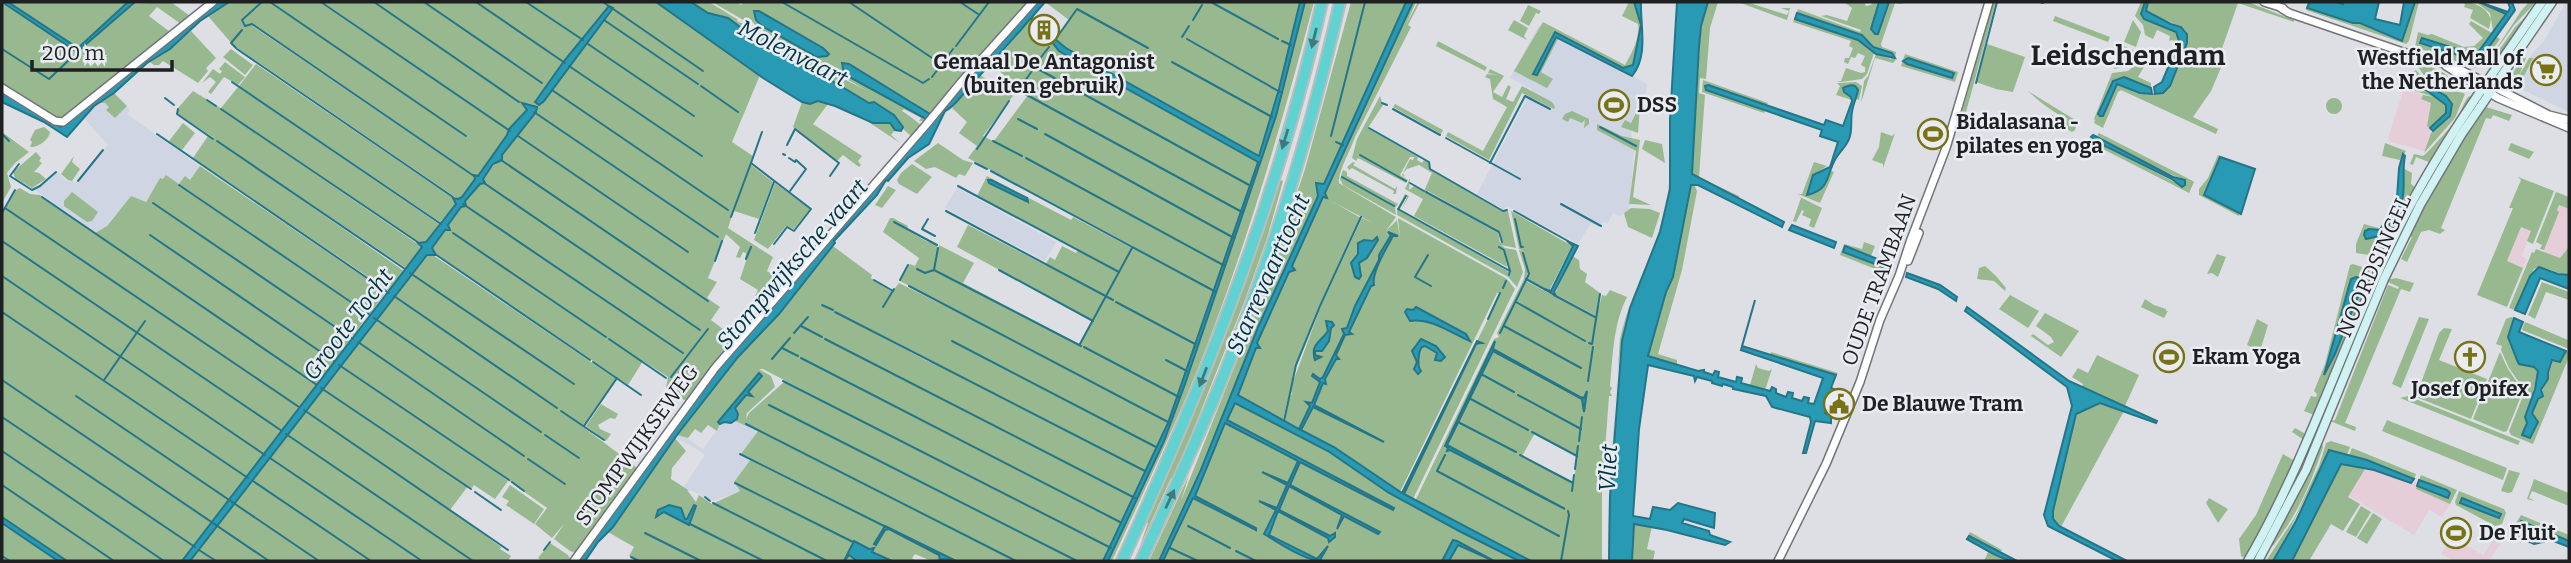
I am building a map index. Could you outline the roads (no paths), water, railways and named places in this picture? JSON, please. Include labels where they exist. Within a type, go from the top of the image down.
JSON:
[{"type":"highway","points":[[1122,561],[1197,393],[1244,269],[1298,97],[1322,2]]},
{"type":"highway","points":[[1141,561],[1208,411],[1256,289],[1300,152],[1340,2]]},
{"type":"main road","name":"NOORDSINGEL","points":[[2488,88],[2542,2]]},
{"type":"main road","name":"NOORDSINGEL","points":[[2248,561],[2295,474],[2434,163],[2552,2]]},
{"type":"main road","name":"NOORDSINGEL","points":[[2258,561],[2306,470],[2386,266]]},
{"type":"street","points":[[2,88],[55,121],[63,122],[212,2]]},
{"type":"street","name":"STOMPWIJKSEWEG","points":[[574,561],[729,351],[760,319],[963,80],[1033,2]]},
{"type":"street","name":"OUDE TRAMBAAN","points":[[1780,561],[1835,451],[1871,362],[1950,149],[1991,2]]},
{"type":"street","points":[[2264,2],[2455,67],[2488,88],[2569,128]]},
{"type":"street","points":[[2488,88],[2549,115],[2569,120]]},
{"type":"water","points":[[2,2],[8,2],[78,48],[128,2],[135,2],[77,52]]},
{"type":"water","points":[[216,2],[229,2],[200,21],[170,49],[147,63],[114,93],[94,106],[67,137],[44,122],[2,102],[2,91],[61,127]]},
{"type":"water","points":[[656,2],[691,2],[708,13],[728,18],[764,45],[797,60],[894,115],[903,127],[901,131],[895,130],[890,123],[873,123],[818,101],[810,104],[802,102],[763,78]]},
{"type":"water","points":[[1036,2],[1045,2],[1033,19],[1030,19],[956,103],[945,111],[929,144],[908,158],[888,181],[886,180],[877,195],[834,241],[779,314],[738,357],[677,435],[613,527],[585,561],[577,561],[731,352],[761,321],[963,83]]},
{"type":"water","points":[[1300,2],[1305,2],[1276,116],[1185,384],[1164,441],[1108,561],[1103,561],[1168,423],[1258,162],[1059,51],[1047,36],[1049,34],[1066,48],[1259,156]]},
{"type":"water","points":[[1406,2],[1413,2],[1325,193],[1327,198],[1323,197],[1292,266],[1295,270],[1289,272],[1257,343],[1260,348],[1256,348],[1238,395],[1299,429],[1310,406],[1306,402],[1312,403],[1320,382],[1313,374],[1320,379],[1323,377],[1344,334],[1342,329],[1347,328],[1379,255],[1391,235],[1388,232],[1398,236],[1393,236],[1377,267],[1374,285],[1371,286],[1349,332],[1352,334],[1345,335],[1336,355],[1339,359],[1336,359],[1325,379],[1326,384],[1323,383],[1314,405],[1384,442],[1313,407],[1301,430],[1334,447],[1402,493],[1477,341],[1482,343],[1476,344],[1404,494],[1531,561],[1519,561],[1461,532],[1389,493],[1328,451],[1235,403],[1227,420],[1394,508],[1393,510],[1300,462],[1290,485],[1380,532],[1378,534],[1344,516],[1337,529],[1342,515],[1289,486],[1279,510],[1330,536],[1335,533],[1335,537],[1329,542],[1328,538],[1278,511],[1269,535],[1317,559],[1328,546],[1320,560],[1322,561],[1300,555],[1264,534],[1276,510],[1259,501],[1277,508],[1287,485],[1262,472],[1288,483],[1298,461],[1225,423],[1195,496],[1256,530],[1193,498],[1163,561],[1159,561],[1200,472],[1259,325],[1318,196],[1316,183],[1324,184]]},
{"type":"water","points":[[1634,2],[1641,2],[1642,50],[1632,76],[1556,37],[1537,75],[1533,74],[1555,32],[1623,68],[1633,65],[1641,25]]},
{"type":"water","points":[[1677,2],[1708,2],[1701,26],[1699,47],[1692,174],[1784,222],[1782,227],[1698,185],[1691,185],[1673,277],[1666,292],[1648,356],[1698,371],[1704,370],[1713,375],[1715,371],[1719,372],[1718,377],[1736,382],[1737,377],[1742,378],[1741,383],[1770,391],[1772,387],[1776,389],[1776,393],[1786,397],[1788,392],[1793,393],[1792,398],[1802,401],[1804,397],[1809,398],[1808,403],[1814,404],[1823,378],[1741,350],[1742,346],[1836,375],[1825,413],[1831,416],[1831,423],[1815,421],[1806,453],[1803,453],[1810,417],[1772,407],[1766,396],[1697,377],[1695,381],[1694,376],[1648,365],[1639,429],[1633,516],[1650,519],[1653,507],[1670,510],[1678,503],[1715,513],[1714,528],[1684,519],[1682,523],[1709,531],[1710,535],[1730,542],[1725,545],[1634,524],[1632,561],[1609,561],[1610,497],[1622,341],[1630,308],[1660,232],[1670,189],[1670,120]]},
{"type":"water","points":[[1879,2],[1889,2],[1878,34],[1875,34],[1871,29]]},
{"type":"water","points":[[2145,2],[2148,2],[2146,11],[2181,27],[2187,34],[2187,43],[2170,86],[2163,93],[2155,94],[2154,87],[2162,82],[2179,41],[2176,32],[2144,19],[2141,14]]},
{"type":"water","points":[[2310,2],[2379,2],[2375,19],[2400,25],[2404,2],[2415,2],[2402,41],[2360,23],[2307,8]]},
{"type":"water","points":[[2479,2],[2508,12],[2508,2],[2512,2],[2515,10],[2481,58],[2473,60],[2420,43],[2422,38],[2476,55],[2506,14]]},
{"type":"water","points":[[609,6],[613,8],[539,105],[535,102]]},
{"type":"water","points":[[754,11],[759,11],[829,54],[817,57],[762,26],[756,20]]},
{"type":"water","points":[[1797,13],[1862,35],[1873,47],[1892,53],[1895,58],[1876,54],[1858,40],[1795,19]]},
{"type":"water","points":[[1908,58],[1954,73],[1952,78],[1907,64],[1903,61]]},
{"type":"water","points":[[842,63],[849,64],[930,114],[926,119],[844,74]]},
{"type":"water","points":[[2124,77],[2151,88],[2152,94],[2140,93],[2117,84],[2103,116],[2100,116],[2098,114],[2113,81]]},
{"type":"water","points":[[2412,77],[2446,96],[2452,104],[2450,116],[2433,131],[2430,128],[2446,113],[2446,105],[2426,90],[2409,84],[2408,79]]},
{"type":"water","points":[[1705,86],[1824,125],[1826,120],[1843,126],[1852,101],[1843,88],[1855,86],[1858,90],[1850,136],[1824,185],[1815,193],[1807,195],[1813,175],[1830,167],[1838,142],[1820,136],[1822,130],[1706,90]]},
{"type":"water","points":[[522,103],[537,107],[536,112],[502,155],[502,160],[493,164],[483,179],[485,183],[480,184],[465,201],[466,206],[461,207],[448,225],[450,230],[445,230],[432,248],[436,255],[427,255],[190,561],[182,561],[422,247],[418,243],[426,242],[456,204],[453,198],[462,197],[475,179],[474,175],[478,176],[509,129],[527,110]]},
{"type":"water","points":[[2093,135],[2173,177],[2185,180],[2185,185],[2182,187],[2172,179],[2095,141],[2091,137]]},
{"type":"water","points":[[2403,154],[2404,190],[2400,206],[2383,235],[2366,239],[2365,231],[2380,230],[2397,198]]},
{"type":"water","points":[[2220,157],[2255,169],[2241,214],[2204,195]]},
{"type":"water","points":[[988,180],[1027,198],[1028,202],[989,183]]},
{"type":"water","points":[[1792,225],[1836,242],[1834,248],[1789,230]]},
{"type":"water","points":[[1377,237],[1378,240],[1367,258],[1359,263],[1359,279],[1355,277],[1351,263],[1358,254],[1358,243],[1364,240],[1373,241]]},
{"type":"water","points":[[1567,241],[1578,246],[1554,292],[1556,296],[1544,289],[1551,291],[1573,246]]},
{"type":"water","points":[[1845,246],[1890,264],[1888,269],[1843,252]]},
{"type":"water","points":[[2539,267],[2569,275],[2569,289],[2540,278],[2525,314],[2515,310],[2530,276]]},
{"type":"water","points":[[1907,273],[1940,285],[1957,297],[1956,301],[1938,289],[1906,277]]},
{"type":"water","points":[[2360,278],[2363,284],[2324,375],[2351,279]]},
{"type":"water","points":[[1416,307],[1466,334],[1470,341],[1434,324],[1410,321],[1405,312]]},
{"type":"water","points":[[1967,307],[2069,381],[2157,421],[2156,423],[2100,403],[2076,414],[2053,511],[2053,519],[2059,526],[2127,561],[2117,561],[2048,526],[2044,515],[2072,406],[2067,387],[1965,311]]},
{"type":"water","points":[[2514,318],[2523,322],[2519,332],[2566,351],[2560,362],[2552,360],[2548,379],[2541,390],[2543,396],[2538,399],[2532,413],[2538,422],[2530,438],[2522,435],[2538,371],[2534,367],[2519,364],[2517,360],[2508,337]]},
{"type":"water","points":[[1326,321],[1334,325],[1329,341],[1322,351],[1315,351],[1315,355],[1321,357],[1315,360],[1314,350],[1315,347],[1328,331]]},
{"type":"water","points":[[1421,339],[1436,346],[1445,357],[1441,361],[1435,360],[1437,353],[1422,347],[1418,359],[1421,371],[1418,374],[1414,369],[1417,362],[1412,351]]},
{"type":"water","points":[[1495,341],[1493,349],[1580,397],[1584,398],[1587,391],[1584,412],[1582,399],[1493,351],[1447,445],[1565,509],[1450,450],[1447,451],[1445,446]]},
{"type":"water","points":[[759,373],[762,376],[748,392],[752,396],[746,395],[735,408],[737,419],[731,423],[720,424],[718,422]]},
{"type":"water","points":[[2329,450],[2367,460],[2414,479],[2411,483],[2374,470],[2341,464],[2292,561],[2273,561],[2296,521]]},
{"type":"water","points":[[2419,480],[2447,490],[2450,493],[2448,498],[2417,486]]},
{"type":"water","points":[[2462,498],[2501,514],[2499,518],[2460,503]]},
{"type":"water","points":[[669,505],[681,508],[685,519],[694,505],[696,506],[689,525],[664,512],[656,517],[658,510]]},
{"type":"water","points":[[2,517],[67,561],[58,561],[2,523]]},
{"type":"water","points":[[2521,521],[2569,541],[2569,547],[2551,540],[2534,544],[2523,539],[2519,526]]},
{"type":"water","points":[[885,526],[956,561],[937,561],[940,560],[939,555],[889,529],[885,530],[876,545],[874,544]]},
{"type":"water","points":[[1969,536],[2017,561],[1992,553],[1967,539]]},
{"type":"water","points":[[1453,540],[1494,561],[1458,545],[1449,561],[1442,561]]},
{"type":"water","points":[[854,541],[869,549],[874,548],[872,552],[892,561],[857,561],[849,555],[844,561]]},
{"type":"waterway","points":[[262,2],[242,20],[245,26],[252,24],[474,176]]},
{"type":"waterway","points":[[270,2],[466,136]]},
{"type":"waterway","points":[[321,2],[510,131]]},
{"type":"waterway","points":[[374,2],[519,102]]},
{"type":"waterway","points":[[424,2],[542,83]]},
{"type":"waterway","points":[[476,2],[565,63]]},
{"type":"waterway","points":[[526,2],[583,40]]},
{"type":"waterway","points":[[603,2],[703,71]]},
{"type":"waterway","points":[[782,2],[923,83],[929,79]]},
{"type":"waterway","points":[[849,2],[941,64]]},
{"type":"waterway","points":[[960,2],[978,14]]},
{"type":"waterway","points":[[956,46],[989,2]]},
{"type":"waterway","points":[[1211,2],[1278,39]]},
{"type":"waterway","points":[[1331,136],[1365,2]]},
{"type":"waterway","points":[[1976,83],[1997,2]]},
{"type":"waterway","points":[[1193,20],[1202,5]]},
{"type":"waterway","points":[[1055,40],[1077,9],[1148,48]]},
{"type":"waterway","points":[[604,20],[698,84]]},
{"type":"waterway","points":[[1182,37],[1189,26]]},
{"type":"waterway","points":[[236,48],[231,43],[242,30]]},
{"type":"waterway","points":[[1187,39],[1280,92]]},
{"type":"waterway","points":[[1282,41],[1291,45]]},
{"type":"waterway","points":[[588,44],[694,116]]},
{"type":"waterway","points":[[1038,61],[1049,47]]},
{"type":"waterway","points":[[2,49],[49,79],[70,59]]},
{"type":"waterway","points":[[237,49],[453,197]]},
{"type":"waterway","points":[[932,77],[953,49]]},
{"type":"waterway","points":[[1172,62],[1272,117]]},
{"type":"waterway","points":[[569,66],[702,156]]},
{"type":"waterway","points":[[1021,86],[1035,67]]},
{"type":"waterway","points":[[1038,69],[1249,185]]},
{"type":"waterway","points":[[232,82],[441,224]]},
{"type":"waterway","points":[[701,86],[738,112]]},
{"type":"waterway","points":[[552,90],[728,210]]},
{"type":"waterway","points":[[1025,94],[1242,212]]},
{"type":"waterway","points":[[1490,163],[1525,96],[1550,109]]},
{"type":"waterway","points":[[165,98],[174,105]]},
{"type":"waterway","points":[[207,100],[216,106]]},
{"type":"waterway","points":[[977,149],[1009,101]]},
{"type":"waterway","points":[[1382,103],[1387,105]]},
{"type":"waterway","points":[[178,109],[177,114],[213,139]]},
{"type":"waterway","points":[[221,109],[419,243]]},
{"type":"waterway","points":[[1393,109],[1440,135]]},
{"type":"waterway","points":[[534,112],[718,237]]},
{"type":"waterway","points":[[1018,119],[1037,129]]},
{"type":"waterway","points":[[1600,127],[1636,146]]},
{"type":"waterway","points":[[1369,128],[1429,162],[1430,169],[1503,211],[1507,210]]},
{"type":"waterway","points":[[787,145],[795,129],[839,163],[830,176]]},
{"type":"waterway","name":"Stompwijksche vaart","points":[[762,132],[751,163],[811,209],[794,231],[787,227],[774,244]]},
{"type":"waterway","points":[[2,134],[9,141]]},
{"type":"waterway","name":"Groote Tocht","points":[[157,134],[389,293]]},
{"type":"waterway","points":[[1045,134],[1234,238]]},
{"type":"waterway","points":[[518,136],[688,252]]},
{"type":"waterway","points":[[1446,138],[1520,179]]},
{"type":"waterway","name":"Groote Tocht","points":[[217,141],[405,269]]},
{"type":"waterway","points":[[993,141],[1022,156]]},
{"type":"waterway","points":[[1336,142],[1343,145]]},
{"type":"waterway","points":[[78,181],[103,150]]},
{"type":"waterway","points":[[1360,155],[1406,181]]},
{"type":"waterway","points":[[789,158],[795,162],[796,160],[806,169],[790,191]]},
{"type":"waterway","points":[[1026,158],[1225,266]]},
{"type":"waterway","points":[[501,160],[708,301]]},
{"type":"waterway","points":[[731,217],[751,163]]},
{"type":"waterway","points":[[975,163],[987,169]]},
{"type":"waterway","points":[[19,164],[10,176],[32,190],[56,172]]},
{"type":"waterway","points":[[991,171],[1216,292]]},
{"type":"waterway","points":[[1342,177],[1394,206]]},
{"type":"waterway","points":[[755,233],[774,182]]},
{"type":"waterway","points":[[484,183],[700,330]]},
{"type":"waterway","points":[[1410,183],[1424,191]]},
{"type":"waterway","name":"Groote Tocht","points":[[179,185],[370,315]]},
{"type":"waterway","points":[[958,186],[1119,272]]},
{"type":"waterway","points":[[2,213],[15,190]]},
{"type":"waterway","points":[[1426,192],[1499,232],[1502,242]]},
{"type":"waterway","points":[[1399,208],[1406,196]]},
{"type":"waterway","name":"Groote Tocht","points":[[42,197],[317,385]]},
{"type":"waterway","name":"Groote Tocht","points":[[153,203],[353,339]]},
{"type":"waterway","points":[[463,204],[683,353]]},
{"type":"waterway","points":[[1561,204],[1601,226]]},
{"type":"waterway","points":[[5,208],[299,407]]},
{"type":"waterway","points":[[1398,209],[1510,271]]},
{"type":"waterway","points":[[946,211],[1113,300]]},
{"type":"waterway","points":[[1514,211],[1568,241]]},
{"type":"waterway","points":[[1284,421],[1296,365],[1361,217]]},
{"type":"waterway","points":[[928,219],[922,229],[935,236]]},
{"type":"waterway","points":[[1515,219],[1523,247]]},
{"type":"waterway","points":[[894,222],[937,245]]},
{"type":"waterway","points":[[453,233],[606,337]]},
{"type":"waterway","name":"Groote Tocht","points":[[150,235],[334,361]]},
{"type":"waterway","points":[[2,241],[282,431]]},
{"type":"waterway","points":[[715,261],[722,241]]},
{"type":"waterway","points":[[746,259],[751,247]]},
{"type":"waterway","points":[[1499,247],[1504,250],[1509,275]]},
{"type":"waterway","points":[[938,248],[934,270],[1081,346]]},
{"type":"waterway","points":[[1080,344],[1132,248]]},
{"type":"waterway","points":[[1500,333],[1529,274],[1523,253]]},
{"type":"waterway","points":[[435,254],[590,360]]},
{"type":"waterway","points":[[1428,255],[1415,277],[1431,286]]},
{"type":"waterway","points":[[900,280],[908,265]]},
{"type":"waterway","points":[[917,269],[925,273],[934,270]]},
{"type":"waterway","points":[[999,270],[1093,321]]},
{"type":"waterway","points":[[410,273],[574,384]]},
{"type":"waterway","points":[[2,276],[265,455]]},
{"type":"waterway","points":[[1526,279],[1546,290]]},
{"type":"waterway","points":[[874,280],[893,291]]},
{"type":"waterway","points":[[1503,288],[1506,281]]},
{"type":"waterway","points":[[909,286],[1168,422]]},
{"type":"waterway","points":[[883,307],[894,289]]},
{"type":"waterway","points":[[1488,319],[1500,293]]},
{"type":"waterway","points":[[1589,343],[1592,344],[1600,294]]},
{"type":"waterway","points":[[1554,295],[1595,317]]},
{"type":"waterway","name":"Groote Tocht","points":[[394,296],[557,408]]},
{"type":"waterway","points":[[1116,302],[1195,344]]},
{"type":"waterway","points":[[1516,302],[1585,341]]},
{"type":"waterway","points":[[822,305],[833,310]]},
{"type":"waterway","points":[[2,312],[248,478]]},
{"type":"waterway","points":[[835,312],[1145,471]]},
{"type":"waterway","points":[[794,333],[808,317]]},
{"type":"waterway","name":"Groote Tocht","points":[[374,318],[541,432]]},
{"type":"waterway","points":[[104,380],[145,321]]},
{"type":"waterway","points":[[801,326],[822,337]]},
{"type":"waterway","points":[[1504,326],[1581,368]]},
{"type":"waterway","name":"Stompwijksche vaart","points":[[671,377],[708,329]]},
{"type":"waterway","points":[[772,359],[790,338]]},
{"type":"waterway","points":[[609,339],[666,378]]},
{"type":"waterway","points":[[825,339],[1135,498]]},
{"type":"waterway","points":[[952,341],[1156,447]]},
{"type":"waterway","name":"Groote Tocht","points":[[358,342],[524,456]]},
{"type":"waterway","points":[[1084,347],[1179,397]]},
{"type":"waterway","points":[[1588,381],[1593,347]]},
{"type":"waterway","points":[[782,348],[798,356]]},
{"type":"waterway","points":[[801,358],[1120,522]]},
{"type":"waterway","points":[[1166,360],[1187,371]]},
{"type":"waterway","points":[[593,362],[641,395]]},
{"type":"waterway","name":"Groote Tocht","points":[[339,365],[509,480]]},
{"type":"waterway","points":[[1481,374],[1514,392]]},
{"type":"waterway","points":[[584,426],[617,378]]},
{"type":"waterway","points":[[2,380],[269,561]]},
{"type":"waterway","points":[[783,381],[1111,548]]},
{"type":"waterway","name":"Groote Tocht","points":[[321,388],[471,489]]},
{"type":"waterway","points":[[1518,395],[1581,429]]},
{"type":"waterway","points":[[76,396],[319,561]]},
{"type":"waterway","points":[[1469,398],[1528,430]]},
{"type":"waterway","points":[[769,405],[1077,561]]},
{"type":"waterway","points":[[304,410],[508,550]]},
{"type":"waterway","points":[[561,411],[604,440]]},
{"type":"waterway","points":[[2,417],[195,547]]},
{"type":"waterway","points":[[1579,441],[1582,417]]},
{"type":"waterway","points":[[1458,422],[1516,452]]},
{"type":"waterway","points":[[746,424],[1016,561]]},
{"type":"waterway","points":[[1532,432],[1577,456]]},
{"type":"waterway","points":[[286,434],[473,561]]},
{"type":"waterway","points":[[545,435],[579,458]]},
{"type":"waterway","points":[[1575,469],[1578,446]]},
{"type":"waterway","points":[[2,451],[164,561]]},
{"type":"waterway","points":[[740,454],[886,527]]},
{"type":"waterway","points":[[1445,455],[1437,471],[1559,536]]},
{"type":"waterway","points":[[1520,455],[1573,483]]},
{"type":"waterway","points":[[270,458],[422,561]]},
{"type":"waterway","points":[[528,459],[565,484]]},
{"type":"waterway","points":[[1572,491],[1574,475]]},
{"type":"waterway","points":[[253,481],[371,561]]},
{"type":"waterway","points":[[512,482],[524,491]]},
{"type":"waterway","points":[[735,483],[853,542]]},
{"type":"waterway","points":[[2,485],[114,561]]},
{"type":"waterway","points":[[475,492],[501,510]]},
{"type":"waterway","points":[[705,497],[710,501]]},
{"type":"waterway","points":[[713,503],[827,561]]},
{"type":"waterway","points":[[1561,561],[1568,511]]},
{"type":"waterway","points":[[690,524],[764,561]]},
{"type":"waterway","points":[[1188,526],[1230,548]]},
{"type":"waterway","points":[[645,533],[701,561]]},
{"type":"waterway","points":[[544,550],[550,542]]},
{"type":"waterway","points":[[1170,548],[1198,561]]},
{"type":"waterway","points":[[199,550],[216,561]]},
{"type":"waterway","points":[[1236,551],[1256,561]]},
{"type":"waterway","points":[[2,556],[10,561]]},
{"type":"waterway","points":[[631,557],[639,561]]},
{"type":"place","name":"Gemaal De Antagonist (buiten gebruik)","points":[[1044,30]]},
{"type":"place","name":"Westfield Mall of the Netherlands","points":[[2546,70]]},
{"type":"place","name":"DSS","points":[[1614,105]]},
{"type":"place","name":"Bidalasana - pilates en yoga","points":[[1933,134]]},
{"type":"place","name":"Ekam Yoga","points":[[2169,357]]},
{"type":"place","name":"Josef Opifex","points":[[2470,357]]},
{"type":"place","name":"De Blauwe Tram","points":[[1839,404]]},
{"type":"place","name":"De Fluit","points":[[2456,533]]},
{"type":"district","name":"Leidschendam","points":[[2128,55]]},
{"type":"water label","name":"Molenvaart","points":[[793,53]]},
{"type":"water label","name":"Starrevaarttocht","points":[[1268,274]]},
{"type":"water label","name":"Vliet","points":[[1608,468]]}]
